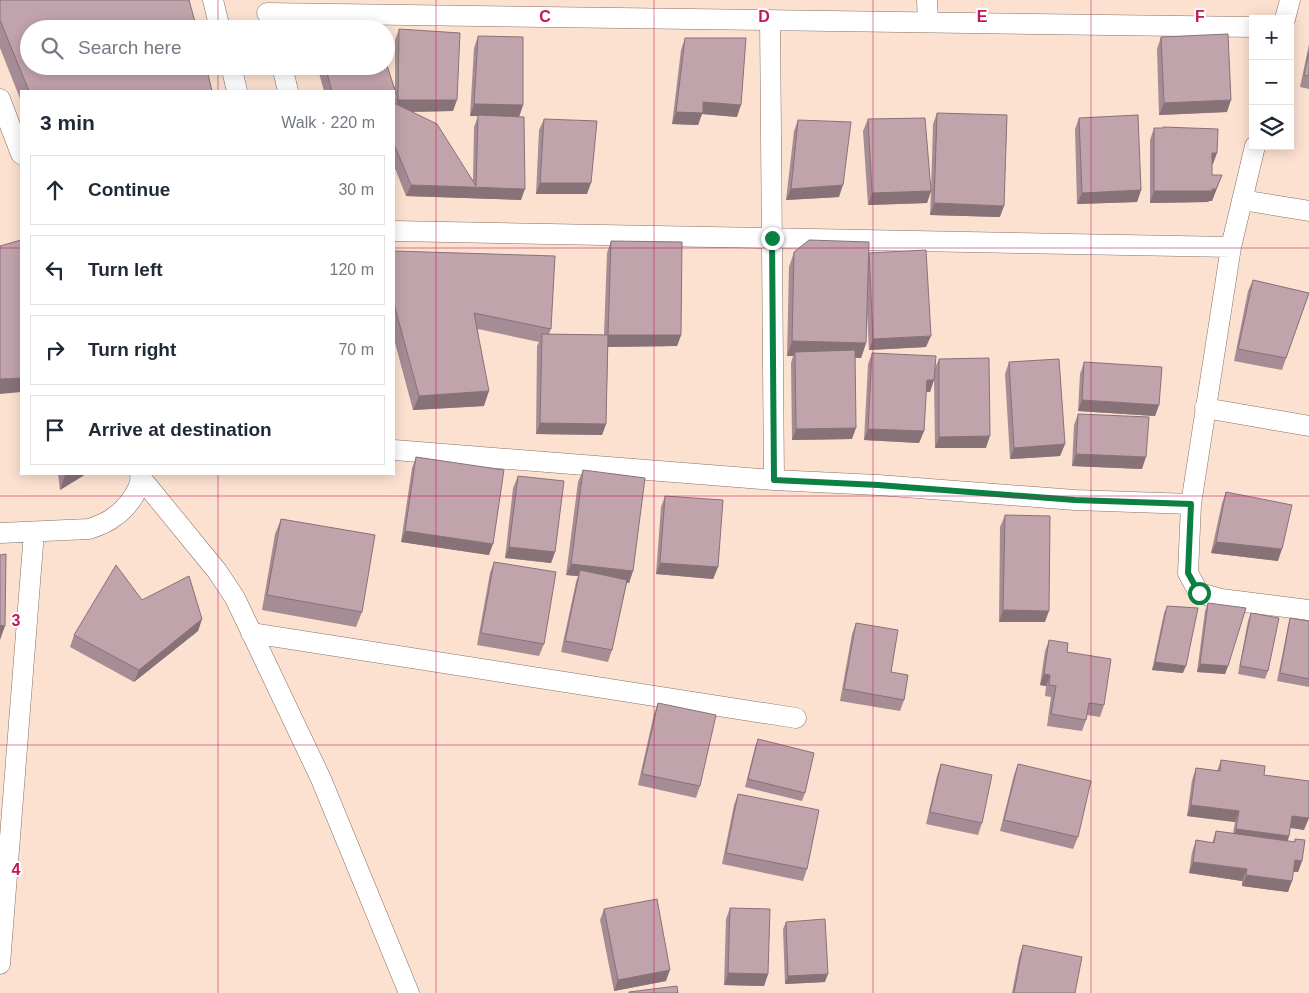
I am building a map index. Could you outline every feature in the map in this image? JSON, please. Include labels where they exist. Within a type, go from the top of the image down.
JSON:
[{"type":"street","points":[[213,0],[218,20]]},
{"type":"street","points":[[927,0],[928,22]]},
{"type":"street","points":[[1286,15],[1290,0]]},
{"type":"street","points":[[268,14],[595,9],[770,20],[1249,27]]},
{"type":"street","points":[[770,20],[774,480]]},
{"type":"street","points":[[234,75],[238,90]]},
{"type":"street","points":[[284,75],[288,90]]},
{"type":"street","points":[[0,99],[20,151]]},
{"type":"street","points":[[1254,150],[1231,248],[1205,408],[1191,504],[1188,573],[1199,593],[1309,610]]},
{"type":"street","points":[[1242,200],[1309,211]]},
{"type":"street","points":[[395,230],[1231,248]]},
{"type":"street","points":[[1205,408],[1309,426]]},
{"type":"street","points":[[395,450],[774,480],[878,485],[1075,500],[1191,504]]},
{"type":"street","points":[[0,534],[89,529],[99,526],[115,517],[130,501],[139,488],[140,476]]},
{"type":"street","points":[[140,476],[217,571],[234,598],[321,780],[409,993]]},
{"type":"street","points":[[0,964],[8,756],[34,532]]},
{"type":"street","points":[[252,634],[796,718]]},
{"type":"building","points":[[0,0],[189,0],[195,20],[20,20],[20,69],[0,20]]},
{"type":"building","points":[[399,29],[460,33],[457,100],[398,100]]},
{"type":"building","points":[[1228,34],[1231,100],[1164,103],[1161,37]]},
{"type":"building","points":[[478,36],[523,37],[523,105],[474,104]]},
{"type":"building","points":[[685,38],[746,38],[741,105],[703,102],[703,113],[676,112]]},
{"type":"building","points":[[1309,52],[1309,76],[1304,75]]},
{"type":"building","points":[[22,75],[208,75],[212,90],[29,90]]},
{"type":"building","points":[[328,75],[390,75],[395,90],[332,90]]},
{"type":"building","points":[[395,103],[437,124],[476,186],[478,115],[524,117],[525,189],[411,185],[395,146]]},
{"type":"building","points":[[937,113],[1007,115],[1004,206],[934,203]]},
{"type":"building","points":[[1138,115],[1141,190],[1082,193],[1079,118]]},
{"type":"building","points":[[925,118],[931,191],[872,193],[868,119]]},
{"type":"building","points":[[544,119],[597,121],[591,183],[540,183]]},
{"type":"building","points":[[798,120],[851,122],[843,185],[791,189]]},
{"type":"building","points":[[1154,128],[1218,129],[1217,153],[1212,153],[1212,175],[1222,175],[1216,189],[1212,189],[1213,191],[1154,191]]},
{"type":"building","points":[[20,240],[20,378],[0,379],[0,246]]},
{"type":"building","points":[[809,240],[869,242],[866,343],[792,341],[794,252]]},
{"type":"building","points":[[611,241],[682,242],[681,335],[608,335]]},
{"type":"building","points":[[926,250],[931,336],[873,339],[869,253]]},
{"type":"building","points":[[395,251],[555,256],[551,329],[474,313],[489,391],[419,396],[395,308]]},
{"type":"building","points":[[1253,280],[1309,293],[1286,358],[1238,349]]},
{"type":"building","points":[[542,334],[608,335],[606,424],[540,423]]},
{"type":"building","points":[[855,350],[856,428],[796,429],[795,352]]},
{"type":"building","points":[[872,353],[936,356],[934,380],[927,380],[924,431],[868,429]]},
{"type":"building","points":[[989,358],[990,436],[939,437],[939,359]]},
{"type":"building","points":[[1059,359],[1065,444],[1014,448],[1009,362]]},
{"type":"building","points":[[1084,362],[1162,367],[1159,405],[1082,400]]},
{"type":"building","points":[[1078,414],[1149,417],[1146,457],[1076,454]]},
{"type":"building","points":[[416,457],[504,470],[493,544],[405,531]]},
{"type":"building","points":[[583,470],[645,478],[633,571],[571,564]]},
{"type":"building","points":[[518,476],[564,481],[555,552],[509,547]]},
{"type":"building","points":[[1226,492],[1292,505],[1282,549],[1216,542]]},
{"type":"building","points":[[665,496],[723,500],[718,567],[660,563]]},
{"type":"building","points":[[1005,515],[1050,516],[1049,611],[1003,610]]},
{"type":"building","points":[[281,519],[375,535],[362,612],[267,595]]},
{"type":"building","points":[[6,554],[5,626],[0,625],[0,555]]},
{"type":"building","points":[[494,562],[556,572],[544,644],[481,633]]},
{"type":"building","points":[[116,565],[142,600],[189,576],[202,619],[139,670],[74,635]]},
{"type":"building","points":[[580,570],[627,580],[612,650],[565,641]]},
{"type":"building","points":[[1208,603],[1246,608],[1228,666],[1200,664]]},
{"type":"building","points":[[1167,606],[1198,608],[1186,666],[1155,662]]},
{"type":"building","points":[[1251,613],[1279,618],[1268,671],[1240,666]]},
{"type":"building","points":[[1290,618],[1309,621],[1309,679],[1280,673]]},
{"type":"building","points":[[856,623],[898,630],[891,672],[908,675],[904,700],[844,689]]},
{"type":"building","points":[[1049,640],[1068,643],[1067,652],[1111,659],[1104,705],[1089,703],[1086,720],[1051,714],[1056,686],[1049,685],[1050,675],[1044,674]]},
{"type":"building","points":[[658,703],[716,715],[700,786],[642,774]]},
{"type":"building","points":[[758,739],[814,753],[805,793],[748,779]]},
{"type":"building","points":[[1221,760],[1265,766],[1264,775],[1309,781],[1309,818],[1292,816],[1289,836],[1236,829],[1239,811],[1191,805],[1196,768],[1220,771]]},
{"type":"building","points":[[941,764],[992,775],[982,823],[930,812]]},
{"type":"building","points":[[1018,764],[1091,781],[1078,837],[1004,820]]},
{"type":"building","points":[[738,794],[819,810],[807,869],[726,853]]},
{"type":"building","points":[[1216,831],[1295,842],[1295,839],[1305,840],[1302,861],[1295,860],[1292,881],[1246,875],[1247,869],[1193,862],[1196,840],[1214,843]]},
{"type":"building","points":[[657,899],[670,970],[618,980],[604,909]]},
{"type":"building","points":[[730,908],[770,909],[768,974],[728,973]]},
{"type":"building","points":[[825,919],[828,974],[788,976],[786,922]]},
{"type":"building","points":[[1023,945],[1082,957],[1075,993],[1014,993]]},
{"type":"building","points":[[677,986],[678,993],[629,993],[629,992]]},
{"type":"route","points":[[772,238],[774,480],[878,485],[1075,500],[1191,504],[1188,573],[1199,593]]}]
